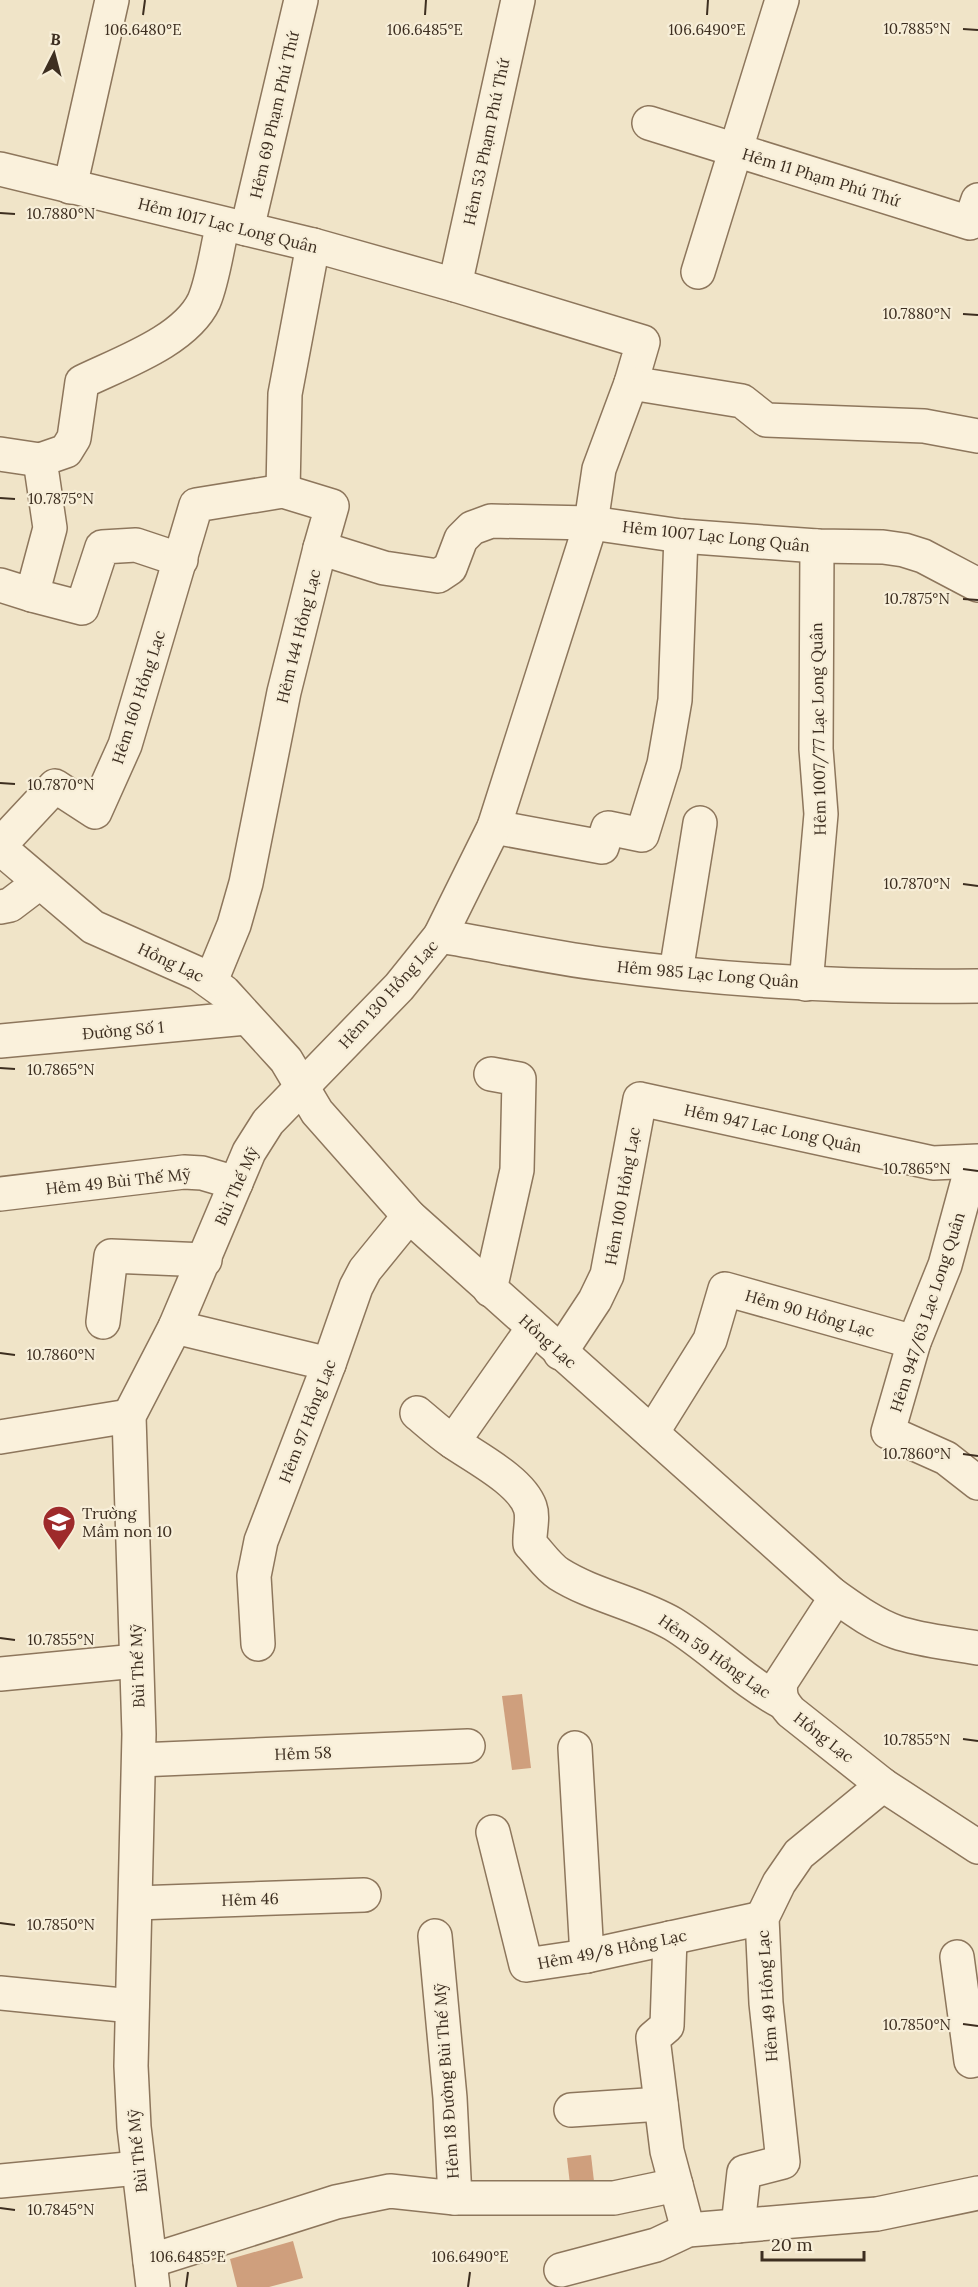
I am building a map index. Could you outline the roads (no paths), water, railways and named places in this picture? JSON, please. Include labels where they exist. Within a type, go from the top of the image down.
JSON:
[{"type":"street","points":[[70,187],[112,0]]},
{"type":"street","name":"Hẻm 69 Phạm Phú Thứ","points":[[40,460],[66,451],[74,438],[82,382],[175,335],[193,319],[235,227],[300,0]]},
{"type":"street","name":"Hẻm 53 Phạm Phú Thứ","points":[[455,285],[518,0]]},
{"type":"street","points":[[698,272],[782,0]]},
{"type":"street","name":"Hẻm 11 Phạm Phú Thứ","points":[[649,123],[970,223],[978,200]]},
{"type":"street","name":"Hẻm 1017 Lạc Long Quân","points":[[0,170],[313,245],[643,342],[632,383]]},
{"type":"street","points":[[283,491],[285,394],[313,245]]},
{"type":"street","points":[[591,523],[599,469],[632,383],[742,400],[766,420],[924,426],[978,436]]},
{"type":"street","points":[[0,454],[40,460],[50,528],[32,595]]},
{"type":"street","name":"Hẻm 160 Hồng Lạc","points":[[0,846],[55,786],[95,812],[125,745],[196,505],[283,491],[332,506],[320,548]]},
{"type":"street","name":"Hẻm 144 Hồng Lạc","points":[[211,981],[234,925],[246,883],[279,712],[320,548],[384,568],[438,576],[450,568],[461,539],[472,528],[491,521],[591,523]]},
{"type":"street","name":"Hẻm 1007 Lạc Long Quân","points":[[591,523],[681,536],[904,550],[923,556],[978,585]]},
{"type":"street","name":"Hẻm 130 Hồng Lạc","points":[[301,1089],[399,987],[440,936],[494,827],[591,523]]},
{"type":"street","points":[[494,827],[602,847],[608,828],[642,835],[664,764],[675,700],[681,536]]},
{"type":"street","points":[[0,585],[82,608],[102,547],[136,545],[181,560]]},
{"type":"street","name":"Hẻm 1007/77 Lạc Long Quân","points":[[806,984],[821,814],[816,749],[817,546]]},
{"type":"street","points":[[676,972],[700,823]]},
{"type":"street","name":"Hồng Lạc","points":[[0,846],[39,883],[93,927],[211,981],[224,992],[286,1060],[301,1089],[318,1112],[409,1216],[832,1594],[829,1608],[781,1682],[782,1702],[791,1712],[883,1785],[978,1847]]},
{"type":"street","points":[[0,907],[15,901],[39,883]]},
{"type":"street","name":"Hẻm 985 Lạc Long Quân","points":[[440,936],[602,964],[676,972],[806,984],[906,987],[978,986]]},
{"type":"street","name":"Đường Số 1","points":[[0,1041],[246,1018]]},
{"type":"street","points":[[490,1290],[517,1170],[519,1079],[491,1074]]},
{"type":"street","name":"Bùi Thế Mỹ","points":[[149,2280],[134,2127],[131,2066],[139,1760],[129,1416],[175,1327],[249,1152],[268,1122],[301,1089]]},
{"type":"street","name":"Hẻm 947 Lạc Long Quân","points":[[640,1099],[933,1162],[976,1161]]},
{"type":"street","name":"Hẻm 100 Hồng Lạc","points":[[560,1353],[595,1300],[607,1275],[640,1099]]},
{"type":"street","name":"Hẻm 947/63 Lạc Long Quân","points":[[976,1161],[945,1265],[914,1342],[888,1432],[946,1458],[978,1483]]},
{"type":"street","name":"Hẻm 49 Bùi Thế Mỹ","points":[[0,1194],[184,1172],[202,1173],[236,1183]]},
{"type":"street","name":"Hẻm 97 Hồng Lạc","points":[[258,1644],[254,1576],[261,1541],[356,1287],[365,1270],[409,1216]]},
{"type":"street","points":[[103,1322],[111,1256],[205,1260]]},
{"type":"street","name":"Hẻm 90 Hồng Lạc","points":[[652,1434],[710,1340],[725,1289],[914,1342]]},
{"type":"street","points":[[175,1327],[329,1364]]},
{"type":"street","points":[[453,1442],[533,1328]]},
{"type":"street","name":"Hẻm 59 Hồng Lạc","points":[[417,1413],[453,1442],[472,1453],[526,1497],[532,1510],[530,1544],[557,1573],[576,1583],[652,1612],[688,1634],[757,1689],[782,1702]]},
{"type":"street","points":[[0,1437],[129,1416]]},
{"type":"street","points":[[832,1594],[879,1624],[896,1632],[978,1648]]},
{"type":"street","points":[[0,1674],[136,1661]]},
{"type":"street","name":"Hẻm 58","points":[[139,1760],[468,1746]]},
{"type":"street","points":[[575,1748],[587,1956]]},
{"type":"street","name":"Hẻm 49 Hồng Lạc","points":[[738,2226],[744,2172],[783,2162],[766,2003],[762,1918],[779,1882],[799,1854],[883,1785]]},
{"type":"street","name":"Hẻm 49/8 Hồng Lạc","points":[[493,1832],[526,1965],[587,1956],[762,1918]]},
{"type":"street","name":"Hẻm 46","points":[[136,1903],[364,1895]]},
{"type":"street","name":"Hẻm 18 Đường Bùi Thế Mỹ","points":[[149,2280],[336,2202],[390,2191],[455,2198],[450,2098],[435,1936]]},
{"type":"street","points":[[670,1938],[667,2026],[653,2038],[667,2151],[688,2230]]},
{"type":"street","points":[[957,1957],[971,2061],[978,2059]]},
{"type":"street","points":[[0,1993],[132,2006]]},
{"type":"street","points":[[571,2110],[661,2104]]},
{"type":"street","points":[[0,2181],[138,2168]]},
{"type":"street","points":[[455,2198],[614,2198],[676,2185]]},
{"type":"street","points":[[561,2270],[656,2245],[688,2230],[877,2214],[978,2193]]},
{"type":"place","name":"Trường Mầm non 10","points":[[59,1551]]}]
